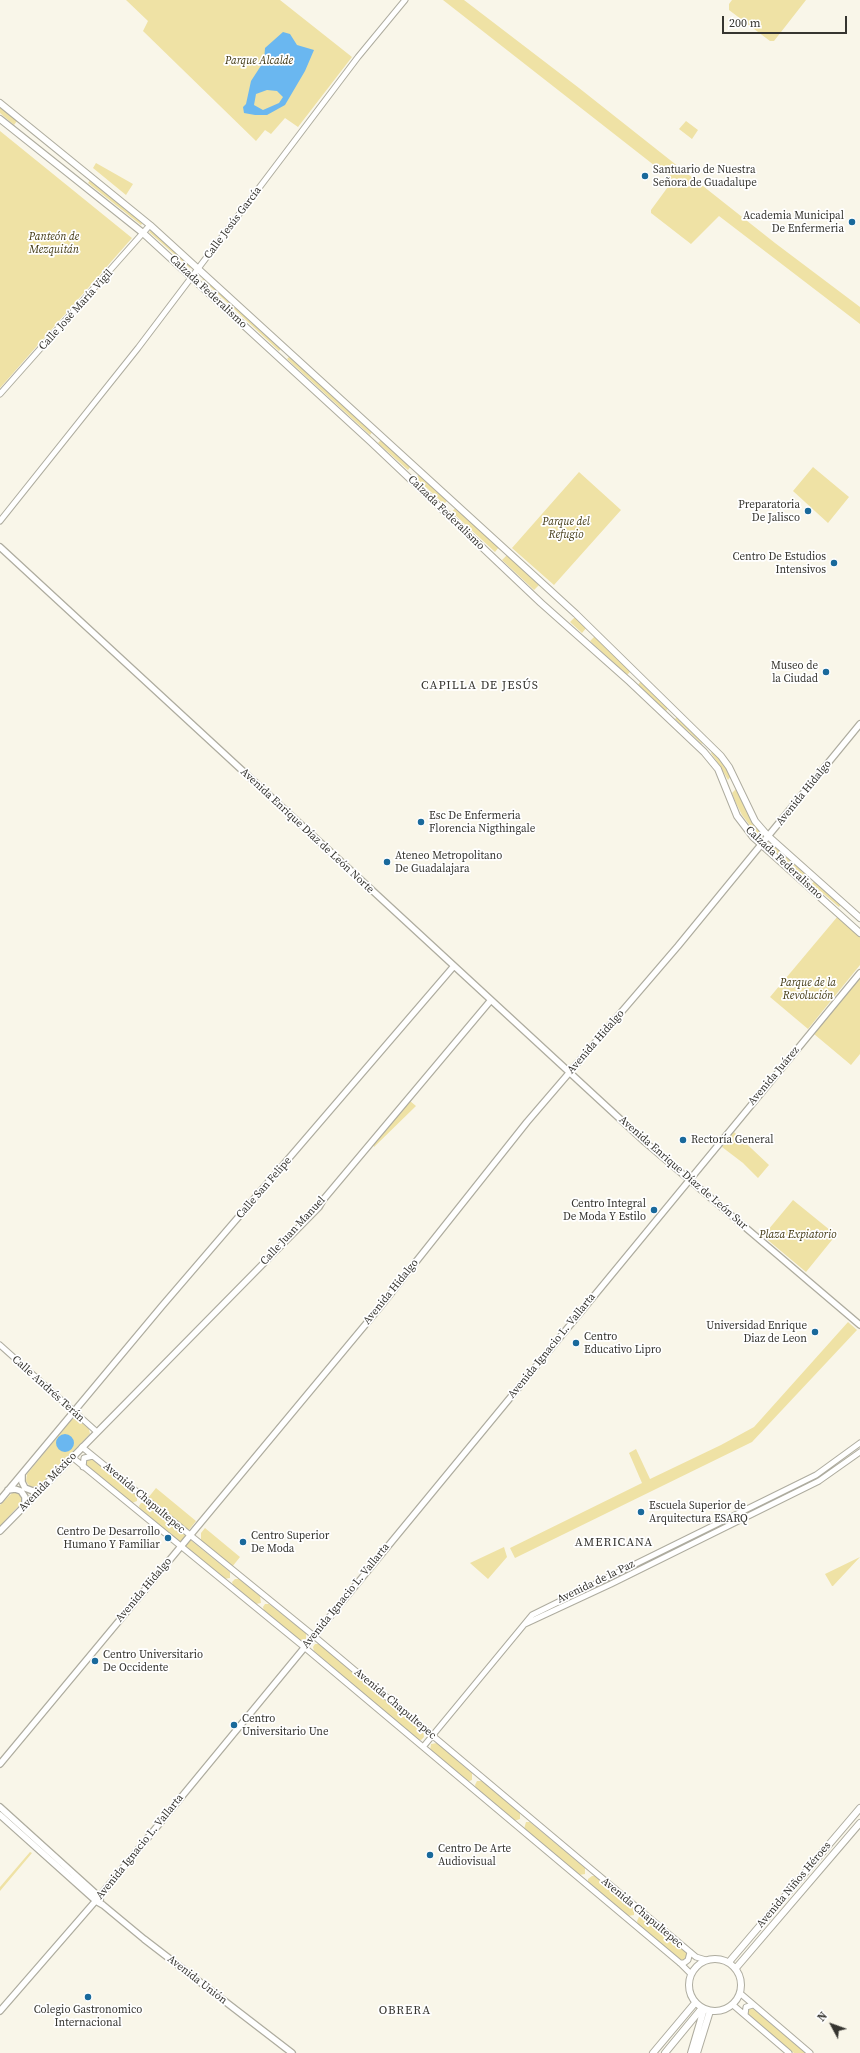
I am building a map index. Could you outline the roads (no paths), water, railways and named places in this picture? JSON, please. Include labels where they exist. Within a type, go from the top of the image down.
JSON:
[{"type":"main road","name":"Calzada Federalismo","points":[[0,103],[150,225],[576,614],[637,675],[711,744],[729,767],[755,821],[768,836],[860,918]]},
{"type":"main road","name":"Calzada Federalismo","points":[[0,119],[143,233],[192,277],[704,752],[718,769],[737,816],[746,828],[761,845],[860,934]]},
{"type":"main road","name":"Avenida Enrique Díaz de León Norte","points":[[0,548],[614,1114]]},
{"type":"main road","name":"Avenida Hidalgo","points":[[0,1764],[190,1536],[570,1072],[678,946],[860,724]]},
{"type":"main road","name":"Calle San Felipe","points":[[74,1410],[454,966]]},
{"type":"main road","name":"Avenida Juárez","points":[[689,1180],[860,973]]},
{"type":"main road","name":"Calle Juan Manuel","points":[[97,1432],[319,1207],[491,1000]]},
{"type":"main road","name":"Avenida Enrique Díaz de León Sur","points":[[614,1114],[689,1180],[860,1325]]},
{"type":"main road","name":"Avenida Ignacio L. Vallarta","points":[[0,2011],[97,1899],[689,1180]]},
{"type":"main road","name":"Avenida México","points":[[0,1500],[74,1410]]},
{"type":"main road","name":"Avenida México","points":[[0,1531],[97,1432]]},
{"type":"main road","points":[[22,1473],[22,1482],[25,1488],[33,1491],[42,1488]]},
{"type":"main road","points":[[8,1490],[18,1489],[24,1494],[26,1499],[24,1507]]},
{"type":"main road","points":[[0,1807],[97,1899]]},
{"type":"main road","name":"Avenida Niños Héroes","points":[[729,1962],[860,1808]]},
{"type":"main road","points":[[0,1815],[97,1899]]},
{"type":"main road","name":"Avenida Niños Héroes","points":[[736,1968],[860,1822]]},
{"type":"main road","name":"Avenida Unión","points":[[97,1899],[168,1958],[292,2053]]},
{"type":"main road","points":[[718,1958],[729,1962],[736,1968],[741,1980],[740,1994],[732,2005],[721,2011],[705,2009],[695,2003],[689,1989],[691,1974],[697,1966],[706,1960],[718,1958]]},
{"type":"main road","points":[[653,2053],[695,2003]]},
{"type":"main road","points":[[665,2053],[705,2009]]},
{"type":"main road","points":[[691,2053],[705,2009]]},
{"type":"main road","points":[[697,2053],[705,2009]]},
{"type":"street","name":"Calle Jesús García","points":[[0,521],[199,269],[358,57],[405,0]]},
{"type":"street","name":"Calle José María Vigil","points":[[0,394],[150,225]]},
{"type":"street","name":"Calle Andrés Terán","points":[[0,1345],[97,1432]]},
{"type":"street","name":"Avenida de la Paz","points":[[423,1747],[532,1615],[553,1603],[816,1474],[860,1443]]},
{"type":"street","name":"Avenida Chapultepec","points":[[82,1447],[314,1636],[696,1957],[706,1960]]},
{"type":"street","name":"Avenida de la Paz","points":[[525,1624],[632,1574],[820,1481],[860,1452]]},
{"type":"street","points":[[84,1467],[84,1458],[94,1456]]},
{"type":"street","name":"Avenida Chapultepec","points":[[72,1457],[180,1547],[304,1647],[680,1962],[691,1974]]},
{"type":"street","points":[[680,1962],[684,1963],[688,1960],[690,1952]]},
{"type":"street","points":[[740,1994],[810,2053]]},
{"type":"street","points":[[732,2005],[789,2053]]},
{"type":"street","points":[[745,2015],[746,2007],[753,2005]]},
{"type":"water","points":[[283,32],[290,34],[297,45],[314,50],[305,71],[285,105],[267,115],[244,113],[243,107],[246,104],[251,81],[264,61],[265,48]],"holes":[[[267,90],[277,91],[283,97],[279,103],[263,110],[254,105],[256,94]]]},
{"type":"water","points":[[61,1434],[69,1434],[74,1439],[72,1450],[69,1452],[61,1452],[56,1447],[56,1439]]},
{"type":"place","name":"Santuario de Nuestra Señora de Guadalupe","points":[[645,176]]},
{"type":"place","name":"Academia Municipal De Enfermeria","points":[[852,222]]},
{"type":"place","name":"Preparatoria De Jalisco","points":[[808,511]]},
{"type":"place","name":"Centro De Estudios Intensivos","points":[[834,563]]},
{"type":"place","name":"Museo de la Ciudad","points":[[826,672]]},
{"type":"place","name":"Esc De Enfermeria Florencia Nigthingale","points":[[421,822]]},
{"type":"place","name":"Ateneo Metropolitano De Guadalajara","points":[[387,862]]},
{"type":"place","name":"Rectoría General","points":[[683,1140]]},
{"type":"place","name":"Centro Integral De Moda Y Estilo","points":[[654,1210]]},
{"type":"place","name":"Universidad Enrique Diaz de Leon","points":[[815,1332]]},
{"type":"place","name":"Centro Educativo Lipro","points":[[576,1343]]},
{"type":"place","name":"Escuela Superior de Arquitectura ESARQ","points":[[641,1512]]},
{"type":"place","name":"Centro De Desarrollo Humano Y Familiar","points":[[168,1538]]},
{"type":"place","name":"Centro Superior De Moda","points":[[243,1542]]},
{"type":"place","name":"Centro Universitario De Occidente","points":[[95,1661]]},
{"type":"place","name":"Centro Universitario Une","points":[[234,1725]]},
{"type":"place","name":"Centro De Arte Audiovisual","points":[[430,1855]]},
{"type":"place","name":"Colegio Gastronomico Internacional","points":[[88,1997]]},
{"type":"district","name":"CAPILLA DE JESÚS","points":[[480,686]]},
{"type":"district","name":"AMERICANA","points":[[614,1543]]},
{"type":"district","name":"OBRERA","points":[[405,2011]]},
{"type":"park label","name":"Parque Alcalde","points":[[259,61]]},
{"type":"park label","name":"Panteón de Mezquitán","points":[[54,243]]},
{"type":"park label","name":"Parque del Refugio","points":[[566,528]]},
{"type":"park label","name":"Parque de la Revolución","points":[[808,989]]},
{"type":"park label","name":"Plaza Expiatorio","points":[[798,1235]]}]
